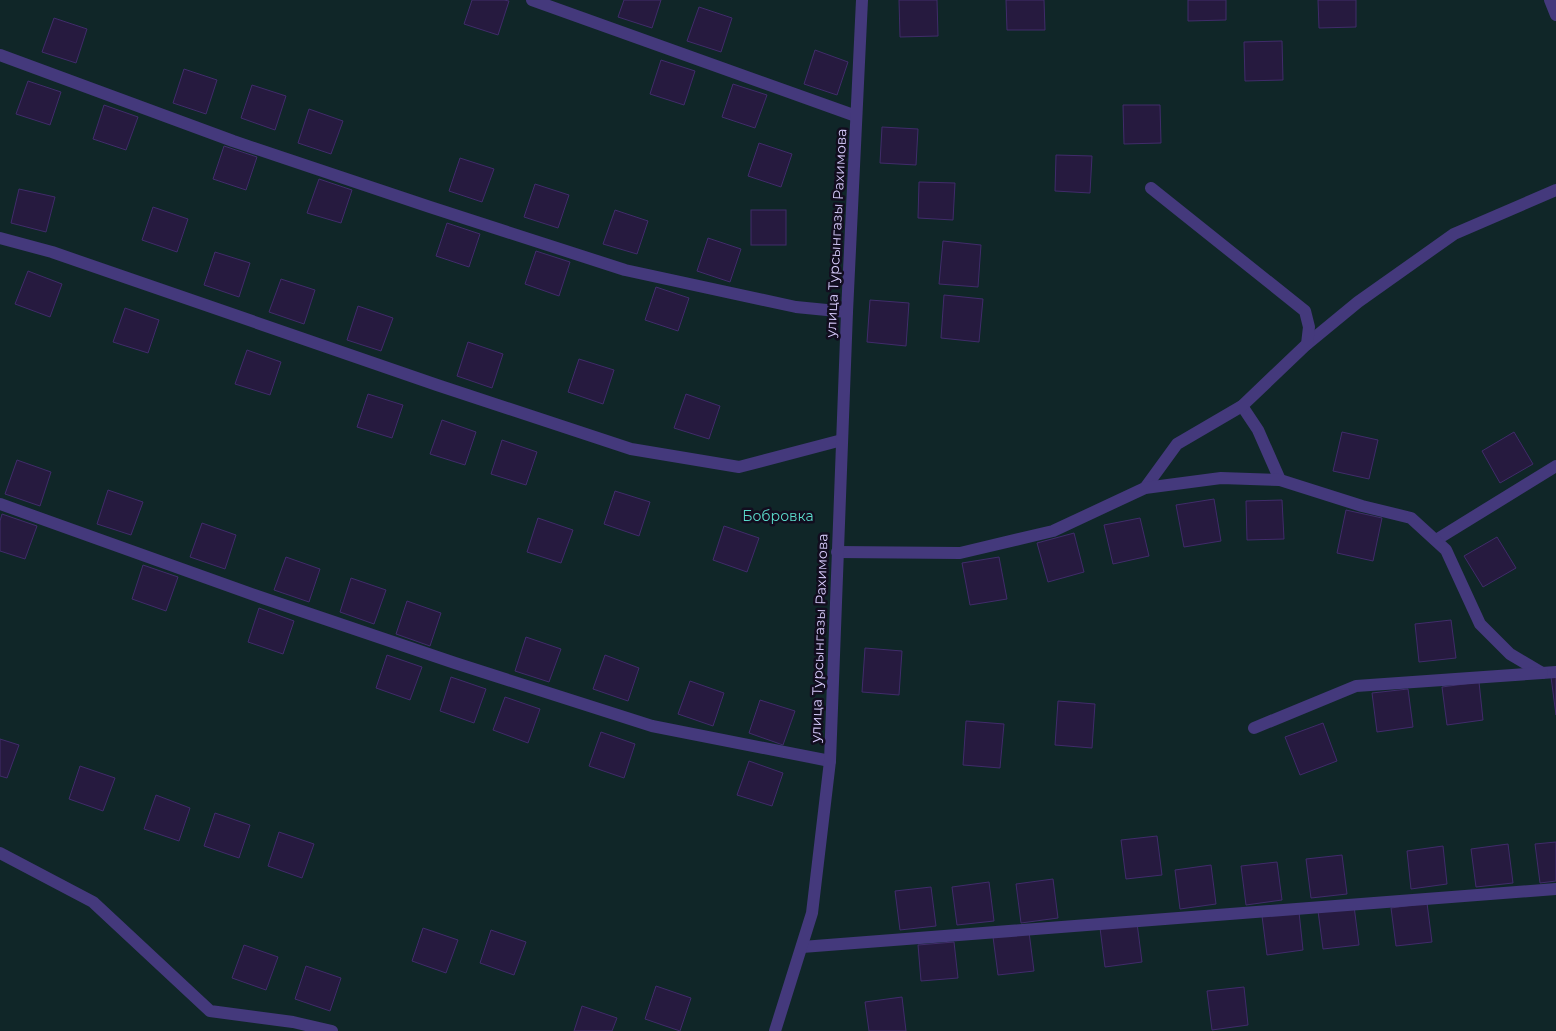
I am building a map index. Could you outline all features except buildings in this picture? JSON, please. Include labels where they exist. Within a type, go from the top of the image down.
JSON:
[{"type":"street","points":[[532,0],[856,116]]},
{"type":"street","name":"улица Турсынгазы Рахимова","points":[[775,1031],[812,913],[830,761],[847,312],[862,0]]},
{"type":"street","points":[[1550,0],[1556,15]]},
{"type":"street","points":[[0,55],[234,141],[625,270],[796,306],[847,312]]},
{"type":"street","points":[[1152,188],[1305,311],[1309,327],[1307,344]]},
{"type":"street","points":[[1145,488],[1177,444],[1242,406],[1307,344],[1358,302],[1454,234],[1556,190]]},
{"type":"street","points":[[0,238],[52,252],[437,385],[631,449],[739,467],[842,440]]},
{"type":"street","points":[[1242,406],[1258,430],[1280,480]]},
{"type":"street","points":[[1436,540],[1556,466]]},
{"type":"street","points":[[837,552],[960,553],[1053,531],[1145,488],[1221,478],[1280,480],[1362,506],[1412,518],[1446,550],[1480,624],[1510,654],[1542,673]]},
{"type":"street","points":[[0,504],[454,663],[652,726],[830,761]]},
{"type":"street","points":[[1254,728],[1356,686],[1556,672]]},
{"type":"street","points":[[0,853],[92,902],[210,1011],[293,1022],[332,1031]]},
{"type":"street","points":[[0,864],[15,860]]},
{"type":"street","points":[[802,947],[1556,889]]},
{"type":"green space","name":"Бобровка","points":[[0,0],[1556,0],[1556,1031],[0,1031]]}]
